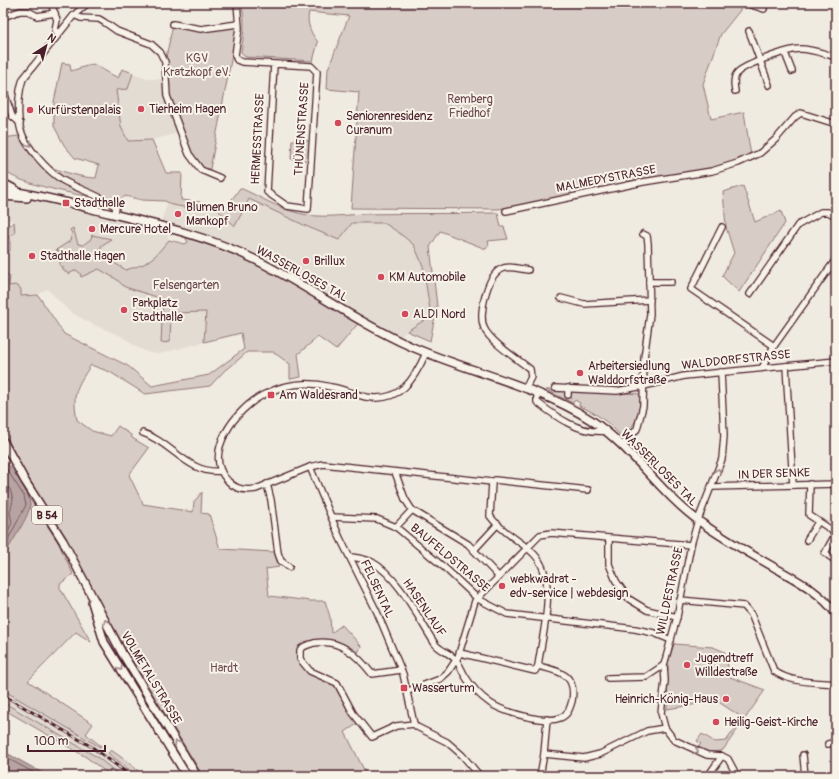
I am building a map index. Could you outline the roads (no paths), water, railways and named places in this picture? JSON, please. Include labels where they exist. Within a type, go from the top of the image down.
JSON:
[{"type":"main road","name":"WASSERLOSES TAL","points":[[3,183],[22,193]]},
{"type":"main road","name":"WASSERLOSES TAL","points":[[3,190],[47,198],[115,214],[204,238],[256,260],[396,339],[426,353],[525,389],[575,412],[606,431],[623,446],[667,492],[698,520],[737,546],[805,584],[822,598],[836,614]]},
{"type":"main road","name":"WASSERLOSES TAL","points":[[3,197],[47,198]]},
{"type":"main road","name":"VOLMETALSTRASSE","points":[[3,441],[25,481],[63,541],[122,653],[197,776]]},
{"type":"main road","name":"VOLMETALSTRASSE","points":[[88,590],[104,642],[187,776]]},
{"type":"street","points":[[52,3],[57,20],[55,30],[58,35]]},
{"type":"street","points":[[88,3],[74,15],[23,80],[20,87],[20,123],[22,132],[28,143],[51,171],[74,186],[112,204],[116,207],[115,214]]},
{"type":"street","name":"THÜNENSTRASSE","points":[[237,3],[238,24],[235,55],[237,60],[242,62],[311,66],[316,72],[308,209]]},
{"type":"street","points":[[745,3],[764,10]]},
{"type":"street","points":[[3,17],[20,11],[28,11],[37,16],[55,13]]},
{"type":"street","points":[[74,15],[81,18],[104,22],[116,31],[151,44],[160,52],[166,62],[167,96],[189,154],[201,170],[220,178]]},
{"type":"street","points":[[104,22],[112,19]]},
{"type":"street","points":[[173,24],[201,29],[238,24]]},
{"type":"street","points":[[749,31],[769,85]]},
{"type":"street","points":[[735,91],[734,83],[736,74],[743,68],[785,53],[800,49],[836,57]]},
{"type":"street","points":[[785,53],[792,71]]},
{"type":"street","name":"HERMESSTRASSE","points":[[274,64],[267,192],[287,206],[308,209]]},
{"type":"street","points":[[3,89],[12,116],[20,123]]},
{"type":"street","name":"MALMEDYSTRASSE","points":[[506,211],[643,182],[712,172],[738,163],[760,153],[776,139],[798,114],[804,113],[836,124]]},
{"type":"street","points":[[750,294],[798,225],[821,212],[828,212],[836,216]]},
{"type":"street","points":[[722,227],[691,289],[774,346]]},
{"type":"street","points":[[623,446],[636,429],[640,420],[644,386],[644,358],[650,314],[650,300],[648,243],[647,236],[643,234]]},
{"type":"street","points":[[762,368],[774,346],[836,259]]},
{"type":"street","points":[[525,389],[531,377],[530,369],[487,334],[482,321],[484,303],[489,285],[495,273],[507,268],[528,270]]},
{"type":"street","points":[[649,282],[671,282]]},
{"type":"street","points":[[561,298],[584,304],[650,300]]},
{"type":"street","points":[[426,353],[410,382],[387,396],[376,398],[366,397],[333,387],[304,384],[279,388],[263,395],[240,412],[227,429],[219,455],[221,471],[231,484],[241,489],[256,489],[310,467],[323,464],[492,482],[495,480],[588,490]]},
{"type":"street","name":"WALDDORFSTRASSE","points":[[555,388],[617,391],[684,376],[836,362]]},
{"type":"street","points":[[786,366],[793,485]]},
{"type":"street","name":"WILLDESTRASSE","points":[[721,372],[724,436],[722,459],[698,520],[691,545],[677,617],[664,665],[665,681],[661,713],[666,728],[674,740],[683,746],[707,755],[722,756]]},
{"type":"street","points":[[568,388],[568,395]]},
{"type":"street","name":"WASSERLOSES TAL","points":[[537,394],[537,402],[564,421],[594,432],[606,431]]},
{"type":"street","points":[[144,433],[154,436],[194,466],[204,471],[221,471]]},
{"type":"street","name":"FELSENTAL","points":[[310,467],[340,538],[351,557],[377,612],[401,670],[408,691],[414,724]]},
{"type":"street","points":[[395,472],[405,499],[412,510],[468,544],[499,577]]},
{"type":"street","points":[[492,482],[490,516],[534,554],[541,564],[548,589],[538,666]]},
{"type":"street","points":[[267,484],[271,500],[278,553],[281,561],[289,567]]},
{"type":"street","points":[[810,484],[808,513],[818,522],[834,532]]},
{"type":"street","name":"IN DER SENKE","points":[[712,487],[836,484]]},
{"type":"street","points":[[396,527],[412,510]]},
{"type":"street","name":"BAUFELDSTRASSE","points":[[332,517],[377,519],[396,527],[446,569],[478,599],[507,614],[654,633],[671,640]]},
{"type":"street","points":[[807,540],[818,522]]},
{"type":"street","points":[[474,550],[498,524]]},
{"type":"street","points":[[836,525],[825,553],[836,561]]},
{"type":"street","points":[[408,691],[443,678],[460,653],[472,608],[478,599],[526,548],[544,533],[691,545]]},
{"type":"street","points":[[609,539],[609,564],[616,581],[629,600],[647,610],[677,617]]},
{"type":"street","name":"HASENLAUF","points":[[351,557],[364,559],[380,568],[396,585],[439,649],[456,660],[477,692],[491,703],[509,712],[547,719],[556,719],[564,716],[571,706],[574,691],[572,683],[562,673],[538,666],[535,671],[460,653]]},
{"type":"street","points":[[680,600],[744,606],[751,614],[774,671],[781,676],[789,678],[836,684]]},
{"type":"street","points":[[401,670],[372,674],[352,652],[333,643],[322,642],[306,645],[300,650],[300,659],[310,671],[337,683],[353,713],[372,737],[396,726],[414,724],[416,727],[447,742],[462,755],[480,776]]},
{"type":"street","points":[[608,678],[646,677],[664,665]]},
{"type":"street","points":[[540,776],[544,754],[547,719]]},
{"type":"street","points":[[544,754],[584,758],[600,754],[647,731],[666,728]]},
{"type":"street","points":[[828,744],[836,742]]},
{"type":"street","points":[[803,755],[805,776]]},
{"type":"street","points":[[708,776],[722,756],[728,758],[736,776]]},
{"type":"water","points":[[3,463],[8,464],[21,483],[27,494],[30,505],[27,516],[3,557],[3,532],[8,522],[5,511],[9,502],[2,484]]},
{"type":"water","points":[[3,751],[48,776],[15,776],[3,770]]},
{"type":"railway","points":[[3,695],[92,747],[131,776]]},
{"type":"place","name":"Tierheim Hagen","points":[[141,109]]},
{"type":"place","name":"Kurfürstenpalais","points":[[30,110]]},
{"type":"place","name":"Seniorenresidenz Curanum","points":[[338,123]]},
{"type":"place","name":"Stadthalle","points":[[66,203]]},
{"type":"place","name":"Blumen Bruno Mankopf","points":[[178,214]]},
{"type":"place","name":"Mercure Hotel","points":[[92,229]]},
{"type":"place","name":"Stadthalle Hagen","points":[[32,256]]},
{"type":"place","name":"Brillux","points":[[306,261]]},
{"type":"place","name":"KM Automobile","points":[[381,277]]},
{"type":"place","name":"Parkplatz Stadthalle","points":[[124,310]]},
{"type":"place","name":"ALDI Nord","points":[[405,314]]},
{"type":"place","name":"Arbeitersiedlung Walddorfstraße","points":[[580,373]]},
{"type":"place","name":"Am Waldesrand","points":[[271,395]]},
{"type":"place","name":"webkwadrat - edv-service | webdesign","points":[[502,586]]},
{"type":"place","name":"Jugendtreff Willdestraße","points":[[687,665]]},
{"type":"place","name":"Wasserturm","points":[[404,688]]},
{"type":"place","name":"Heinrich-König-Haus","points":[[726,699]]},
{"type":"place","name":"Heilig-Geist-Kirche","points":[[716,722]]},
{"type":"park label","name":"KGV Kratzkopf eV.","points":[[197,65]]},
{"type":"park label","name":"Remberg Friedhof","points":[[470,106]]},
{"type":"park label","name":"Felsengarten","points":[[186,285]]},
{"type":"park label","name":"Hardt","points":[[224,668]]}]
